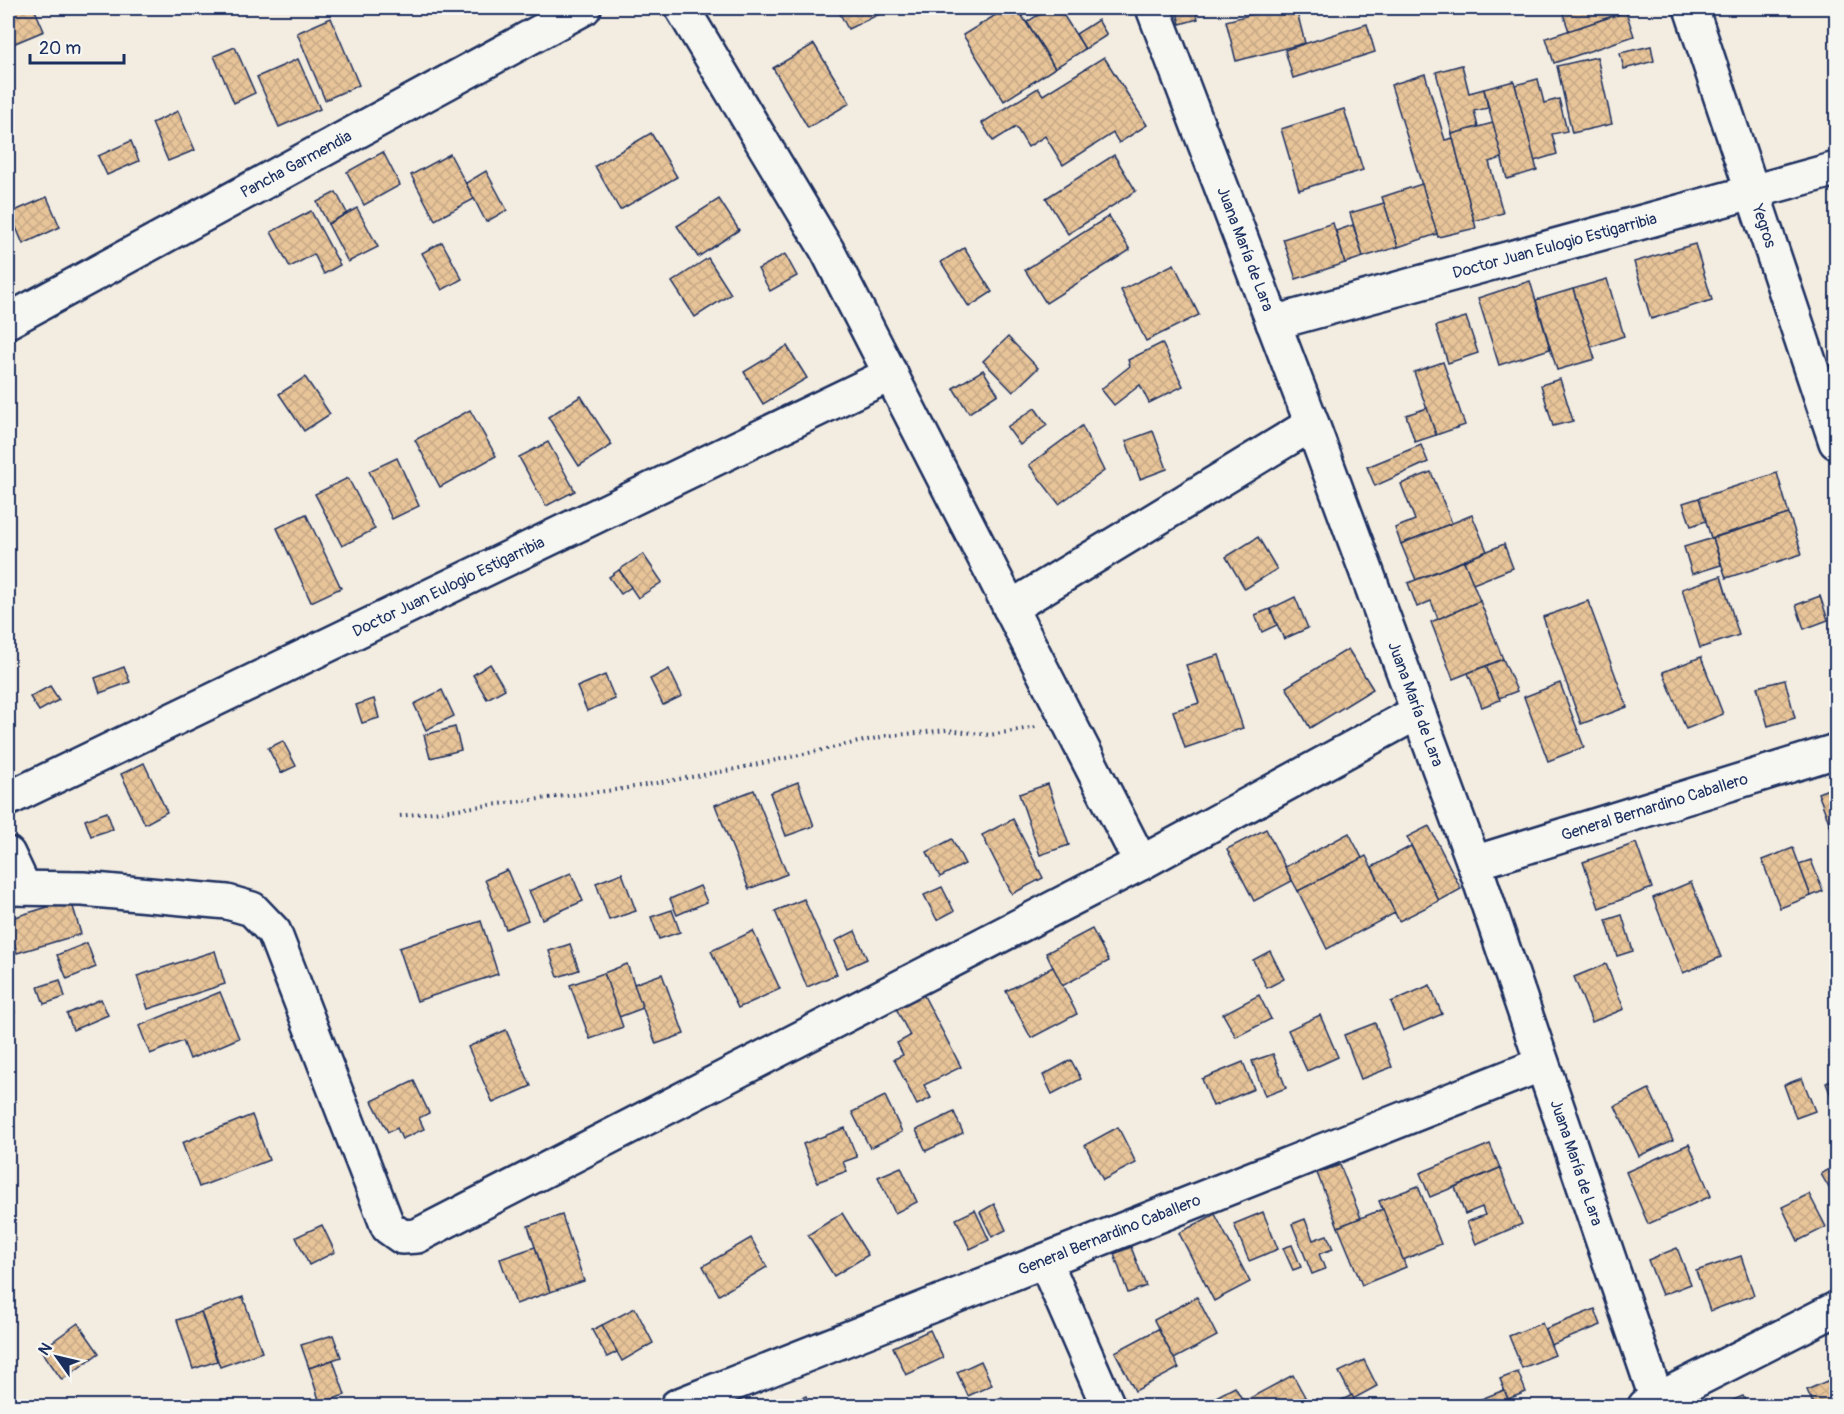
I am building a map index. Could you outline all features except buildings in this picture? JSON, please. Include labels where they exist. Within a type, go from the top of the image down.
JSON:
[{"type":"street","name":"Pancha Garmendia","points":[[8,321],[584,8]]},
{"type":"street","points":[[682,8],[827,250],[1141,863]]},
{"type":"street","name":"Juana María de Lara","points":[[1153,8],[1312,424],[1474,863],[1654,1404]]},
{"type":"street","name":"Yegros","points":[[1691,8],[1836,442]]},
{"type":"street","name":"Doctor Juan Eulogio Estigarribia","points":[[1273,323],[1836,169]]},
{"type":"street","name":"Doctor Juan Eulogio Estigarribia","points":[[8,799],[891,374]]},
{"type":"street","points":[[1010,608],[1312,424]]},
{"type":"street","points":[[8,854],[16,888],[83,888],[227,902],[252,909],[274,932],[388,1227],[402,1238],[417,1236],[1141,863],[1418,712]]},
{"type":"street","name":"General Bernardino Caballero","points":[[1474,863],[1836,751]]},
{"type":"street","name":"General Bernardino Caballero","points":[[677,1407],[1542,1064]]},
{"type":"street","points":[[1045,1261],[1108,1407]]},
{"type":"street","points":[[1654,1404],[1836,1310]]},
{"type":"path","points":[[400,816],[622,789],[731,770],[886,735],[920,731],[990,735],[1041,727],[1073,730]]}]
